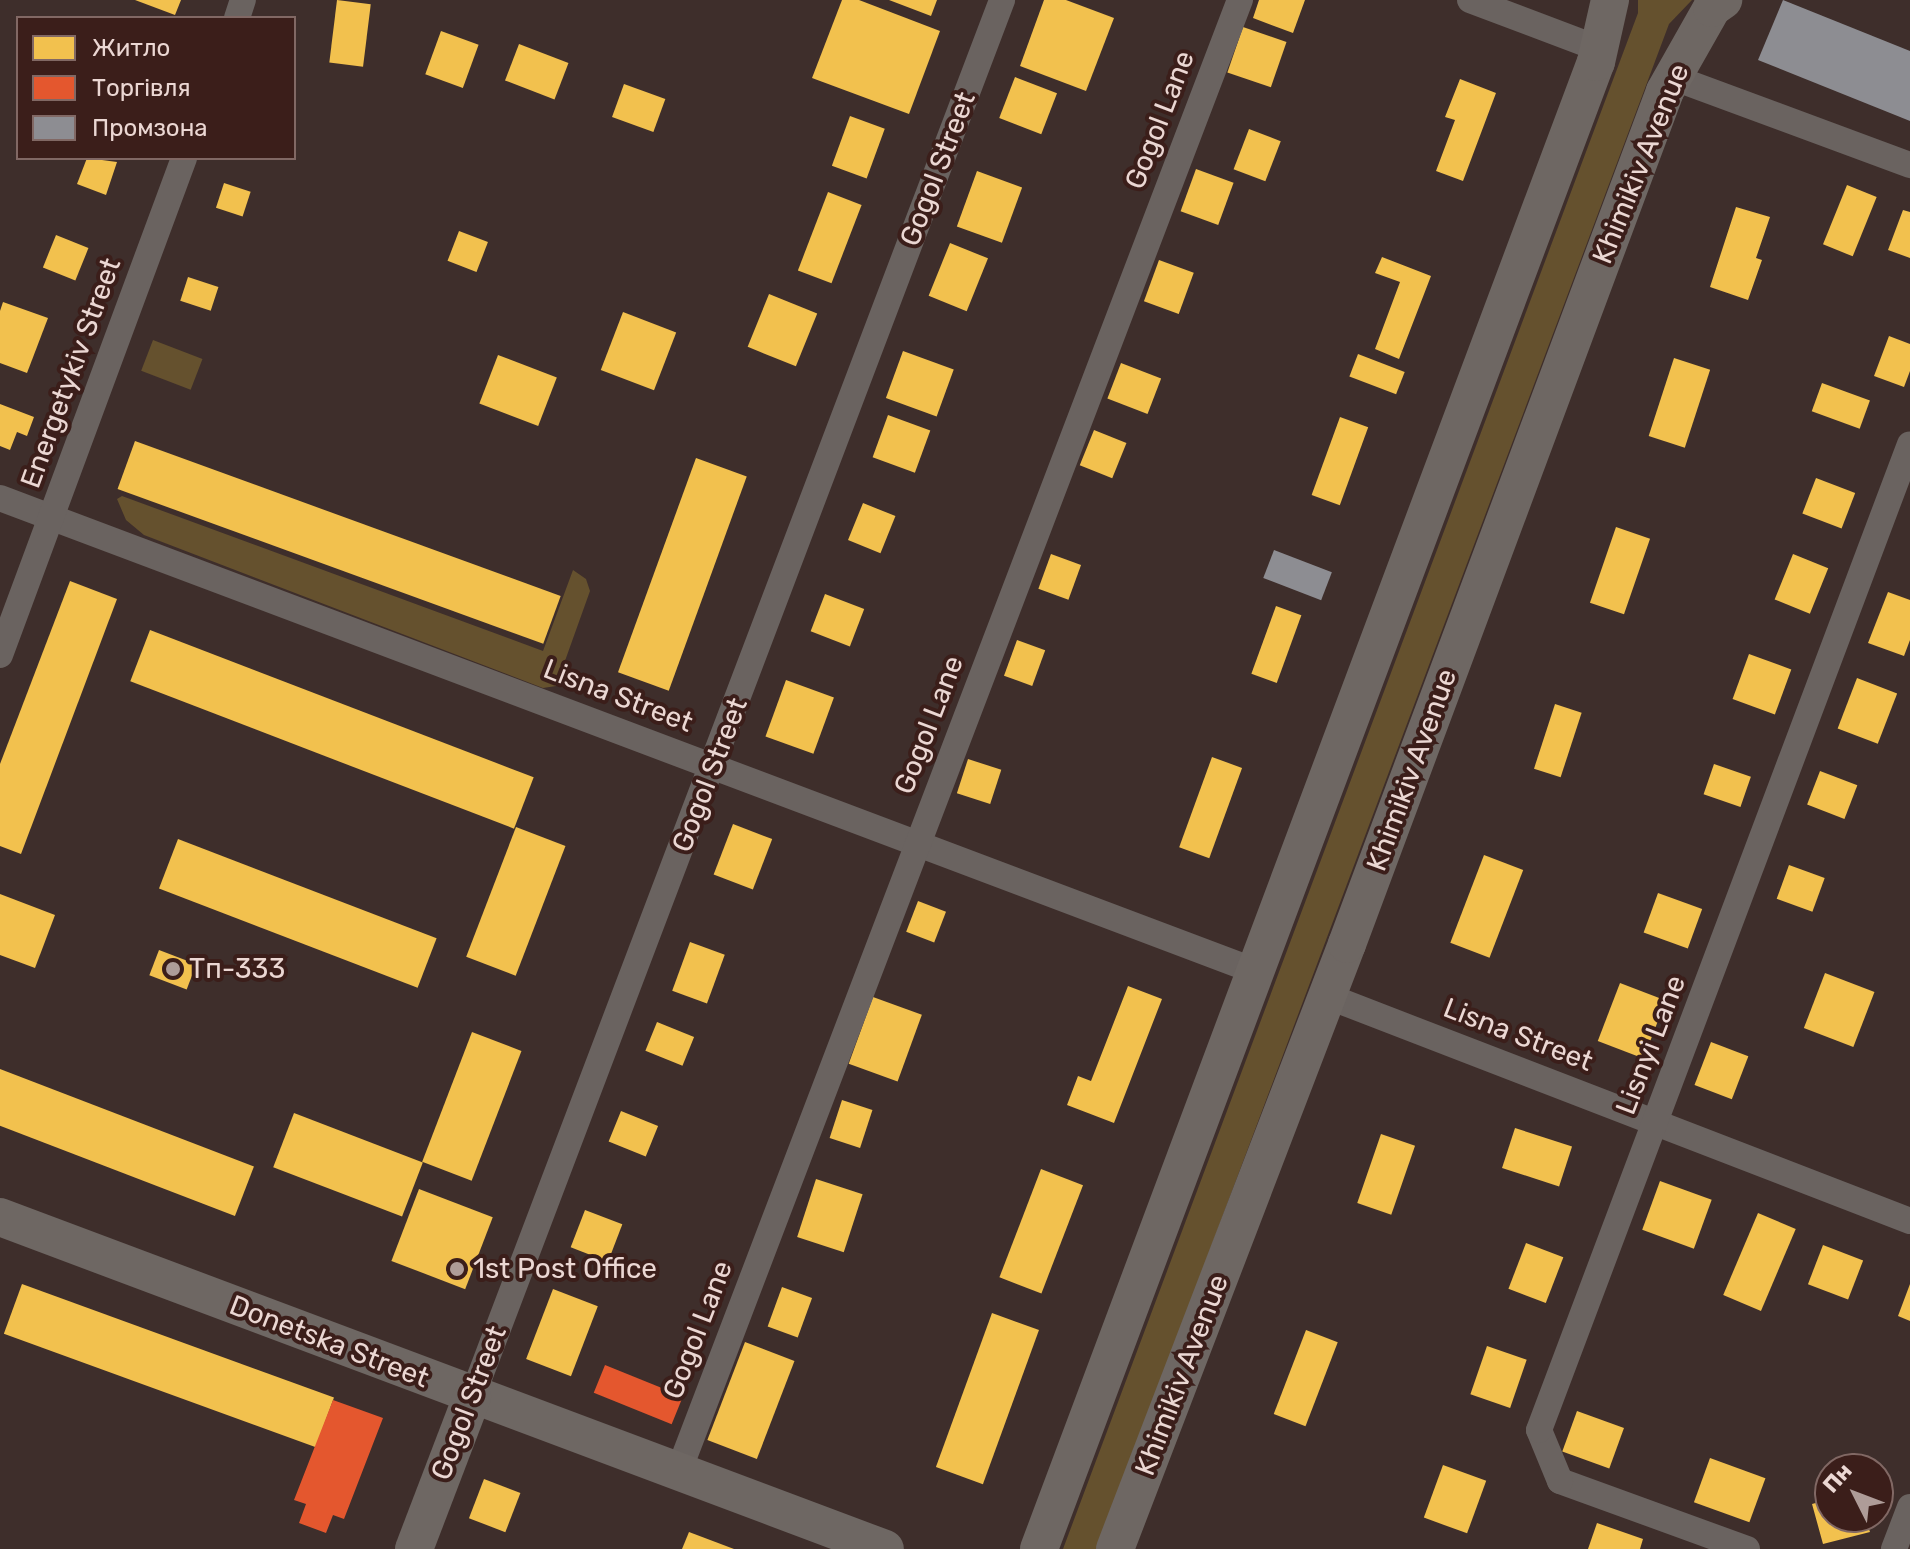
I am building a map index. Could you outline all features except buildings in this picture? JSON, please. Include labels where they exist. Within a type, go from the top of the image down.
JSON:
[{"type":"main road","points":[[1039,1549],[1258,972],[1600,49],[1610,0]]},
{"type":"main road","name":"Khimikiv Avenue","points":[[1115,1549],[1327,996],[1672,77],[1712,8],[1723,0]]},
{"type":"main road","name":"Donetska Street","points":[[0,1217],[472,1397],[885,1549]]},
{"type":"main road","name":"Gogol Street","points":[[414,1549],[472,1397]]},
{"type":"street","name":"Gogol Street","points":[[472,1397],[1002,0]]},
{"type":"street","name":"Gogol Lane","points":[[678,1473],[1240,0]]},
{"type":"street","points":[[1470,0],[1600,49]]},
{"type":"street","points":[[1672,77],[1910,165]]},
{"type":"street","name":"Energetykiv Street","points":[[0,655],[183,160]]},
{"type":"street","name":"Lisnyi Lane","points":[[1747,1549],[1560,1481],[1539,1430],[1910,444]]},
{"type":"street","name":"Lisna Street","points":[[0,498],[1258,972]]},
{"type":"street","name":"Lisna Street","points":[[1327,996],[1910,1221]]},
{"type":"street","points":[[1894,1549],[1910,1507]]},
{"type":"shaded area","points":[[1638,0],[1692,0],[1669,24],[1098,1549],[1063,1549],[1638,13]]},
{"type":"shaded area","points":[[153,340],[202,359],[191,390],[141,371]]},
{"type":"shaded area","points":[[122,496],[543,651],[573,570],[586,579],[590,591],[556,686],[543,688],[144,535],[126,520],[117,499]]},
{"type":"place","name":"Тп-333","points":[[173,969]]},
{"type":"place","name":"1st Post Office","points":[[457,1269]]}]
